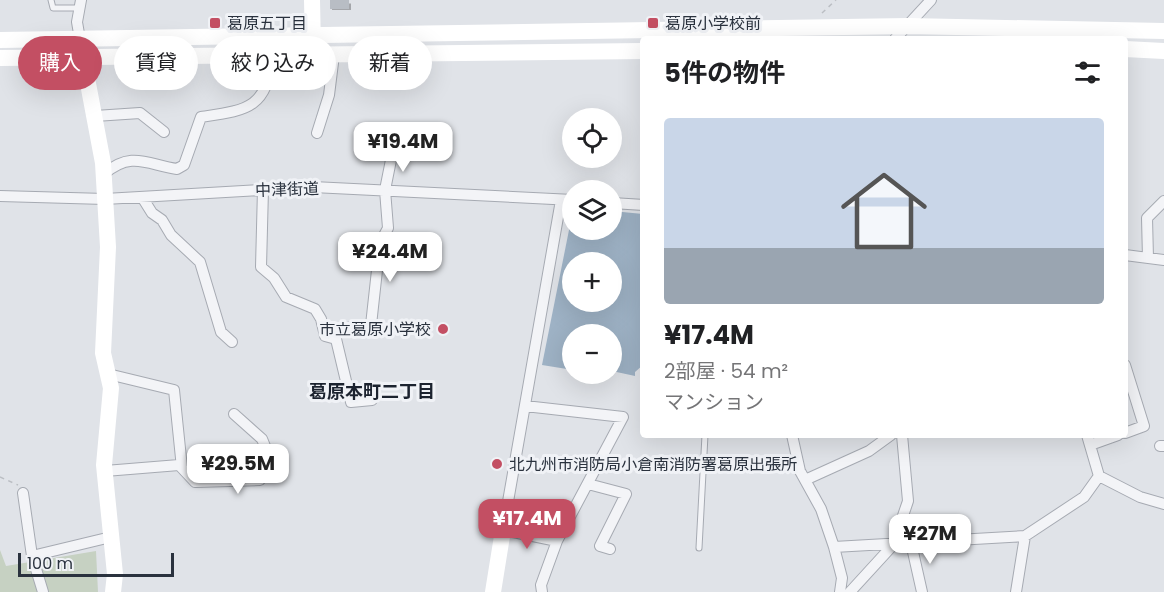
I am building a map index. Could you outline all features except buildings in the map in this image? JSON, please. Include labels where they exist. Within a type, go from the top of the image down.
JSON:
[{"type":"street","points":[[312,0],[312,36]]},
{"type":"street","points":[[898,36],[931,0]]},
{"type":"street","points":[[79,36],[77,22],[80,4]]},
{"type":"street","points":[[336,37],[718,35],[908,26],[1164,31]]},
{"type":"street","points":[[102,40],[210,38]]},
{"type":"street","points":[[0,40],[18,40]]},
{"type":"street","points":[[1128,49],[1164,51]]},
{"type":"street","points":[[336,55],[640,51]]},
{"type":"street","points":[[102,57],[210,56]]},
{"type":"street","points":[[0,58],[18,58]]},
{"type":"street","points":[[90,90],[104,174],[108,247],[103,353],[111,388],[105,471],[115,574],[113,592]]},
{"type":"street","points":[[104,174],[111,167],[129,161],[146,160],[177,169],[184,165],[201,117],[243,111],[260,98],[264,90]]},
{"type":"street","points":[[317,133],[330,90]]},
{"type":"street","points":[[95,116],[140,113],[164,132]]},
{"type":"street","points":[[339,329],[371,324],[380,243],[388,228],[385,190],[393,150]]},
{"type":"street","name":"中津街道","points":[[1,193],[105,199],[313,187],[561,200]]},
{"type":"street","points":[[263,189],[261,267],[274,278],[286,297],[315,309],[321,319],[325,336],[336,339],[351,402],[372,400]]},
{"type":"street","points":[[142,197],[152,213],[162,220],[171,235],[201,262],[220,332],[232,342]]},
{"type":"street","points":[[493,592],[561,200]]},
{"type":"street","points":[[1148,258],[1147,219],[1164,201]]},
{"type":"street","points":[[622,204],[640,205]]},
{"type":"street","points":[[1128,255],[1164,260]]},
{"type":"street","points":[[108,374],[174,390],[182,468]]},
{"type":"street","points":[[1128,375],[1144,426],[1128,432]]},
{"type":"street","points":[[525,406],[623,417],[558,541],[541,585],[542,592]]},
{"type":"street","points":[[105,471],[179,465],[195,482],[260,480],[271,461],[262,439],[234,414]]},
{"type":"street","points":[[793,438],[800,471],[821,508],[834,547],[842,579],[840,592]]},
{"type":"street","points":[[805,480],[869,452],[887,438]]},
{"type":"street","points":[[850,592],[893,545],[908,501],[902,438]]},
{"type":"street","points":[[1088,440],[1099,476],[1140,497],[1164,504]]},
{"type":"street","points":[[834,547],[871,543],[893,545],[1025,536],[1084,497],[1099,476]]},
{"type":"street","points":[[588,484],[626,494],[600,546],[610,549]]},
{"type":"street","points":[[23,493],[32,556],[43,592]]},
{"type":"street","points":[[503,530],[558,541]]},
{"type":"street","points":[[1016,592],[1025,536]]},
{"type":"street","points":[[32,556],[111,537]]},
{"type":"street","points":[[911,543],[922,592]]},
{"type":"lane","points":[[51,0],[53,8],[80,4]]},
{"type":"lane","points":[[699,548],[705,438]]},
{"type":"path","points":[[0,477],[17,483],[23,493]]},
{"type":"green space","points":[[0,550],[6,566],[96,551],[98,592],[0,592]]},
{"type":"water","points":[[622,212],[640,214],[640,368],[635,372],[635,376],[622,373],[622,324],[562,324],[562,368],[542,365],[562,265],[562,312],[622,312],[622,252],[565,252],[567,240],[622,240]]},
{"type":"place","name":"葛原五丁目","points":[[215,23]]},
{"type":"place","name":"葛原小学校前","points":[[653,23]]},
{"type":"place","name":"市立葛原小学校","points":[[443,329]]},
{"type":"place","name":"北九州市消防局小倉南消防署葛原出張所","points":[[497,464]]},
{"type":"district","name":"葛原本町二丁目","points":[[372,392]]}]
